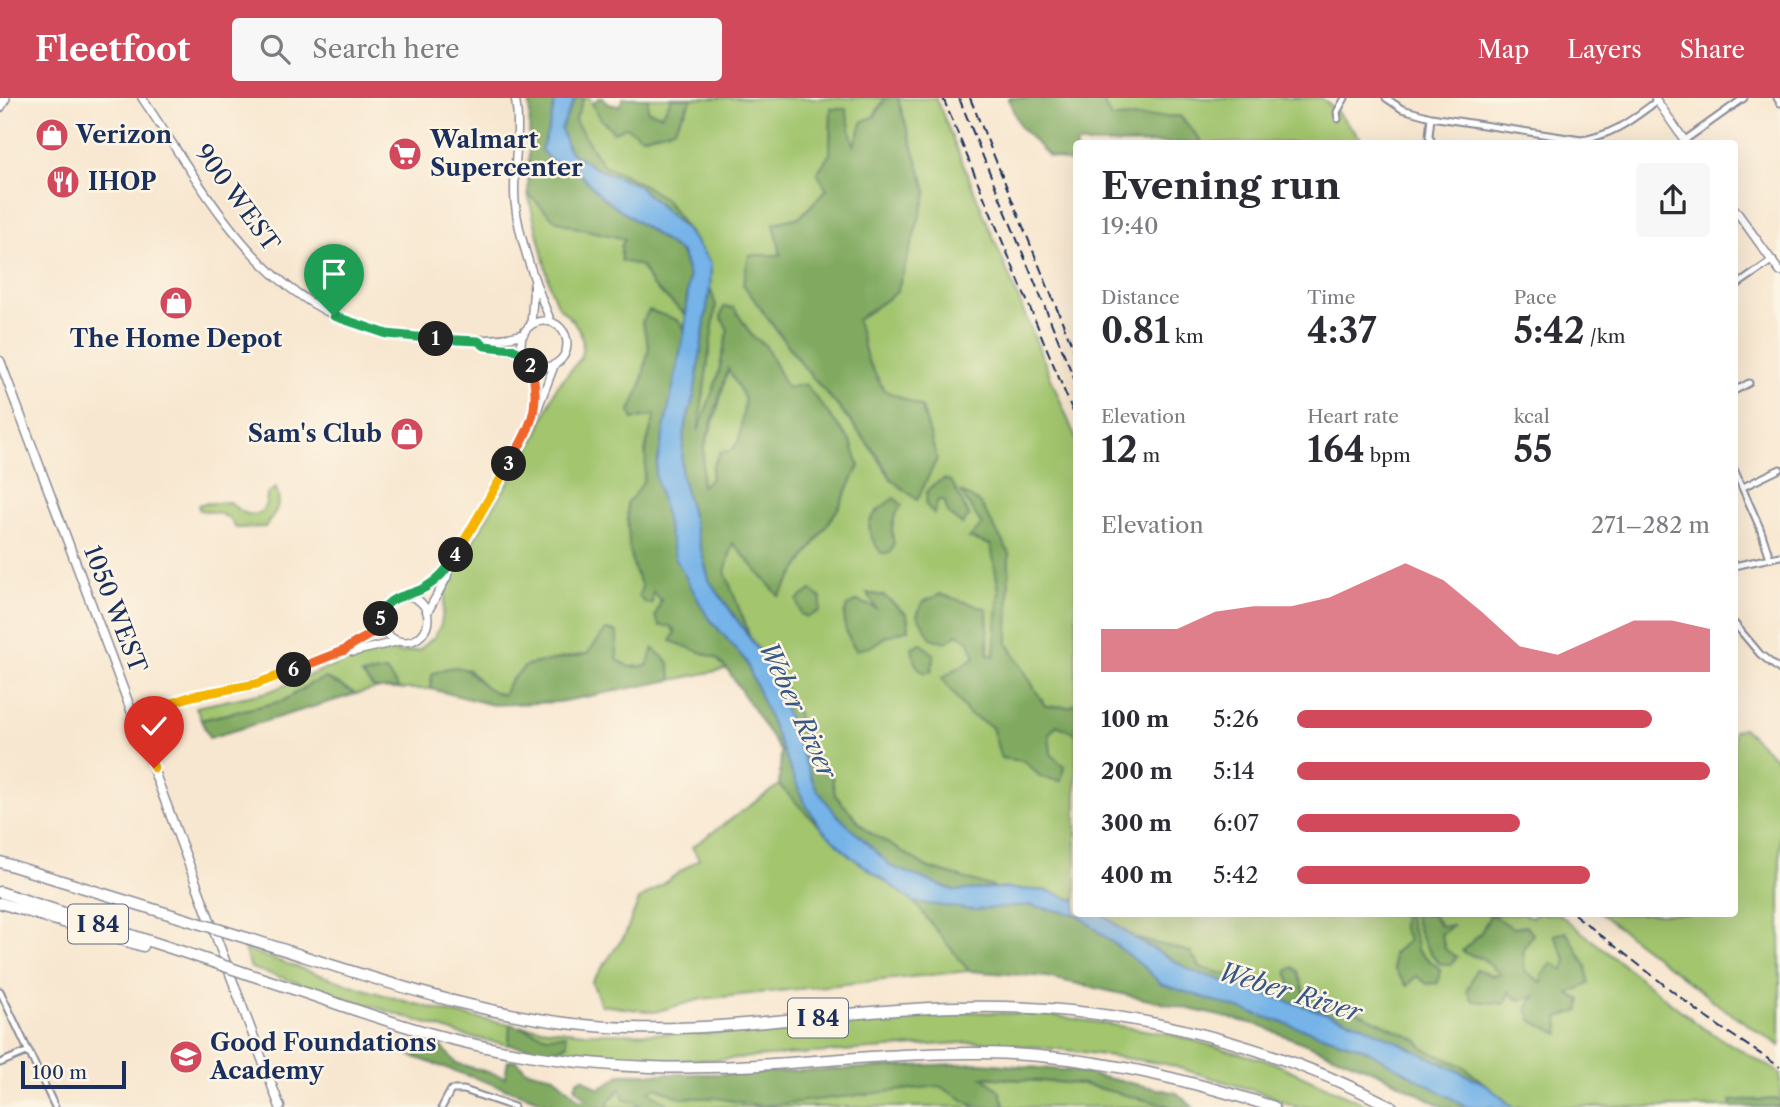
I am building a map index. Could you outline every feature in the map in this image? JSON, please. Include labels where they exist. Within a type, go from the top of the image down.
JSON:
[{"type":"highway","name":"I 84","points":[[0,860],[465,1005],[565,1022],[628,1028],[695,1028],[954,1007],[1049,1009],[1168,1025],[1276,1055],[1392,1107]]},
{"type":"highway","name":"I 84","points":[[0,892],[431,1034],[523,1053],[586,1063],[650,1067],[715,1067],[898,1054],[1026,1054],[1125,1068],[1274,1107]]},
{"type":"highway","points":[[0,903],[160,951],[195,956]]},
{"type":"main road","points":[[0,107],[5,98]]},
{"type":"main road","name":"1050 WEST","points":[[0,361],[280,1107]]},
{"type":"street","name":"900 WEST","points":[[142,98],[238,236],[263,266],[287,288],[326,312],[379,332],[408,337],[478,341],[524,334]]},
{"type":"street","points":[[515,98],[515,203],[534,284],[551,322]]},
{"type":"street","points":[[1338,119],[1337,112],[1345,98]]},
{"type":"street","points":[[1385,98],[1402,109],[1431,117],[1574,140]]},
{"type":"street","points":[[1689,140],[1744,98]]},
{"type":"street","points":[[1777,98],[1780,103]]},
{"type":"street","points":[[1584,140],[1619,128],[1656,99],[1685,140]]},
{"type":"street","points":[[1431,117],[1431,140]]},
{"type":"street","points":[[1738,213],[1780,272]]},
{"type":"street","points":[[1738,283],[1773,260]]},
{"type":"street","points":[[534,284],[531,325],[522,341],[523,354],[530,363],[535,381],[536,411]]},
{"type":"street","points":[[530,363],[542,368],[554,366],[564,358],[568,346],[562,328],[544,321],[531,325]]},
{"type":"street","name":"900 WEST","points":[[478,341],[485,346],[512,349],[523,354]]},
{"type":"street","points":[[410,596],[430,585],[448,568],[528,431],[554,366]]},
{"type":"street","points":[[1738,389],[1749,383]]},
{"type":"street","points":[[1744,487],[1780,469]]},
{"type":"street","points":[[1738,476],[1770,558]]},
{"type":"street","points":[[1738,565],[1780,556]]},
{"type":"street","points":[[427,613],[447,577],[448,568]]},
{"type":"street","points":[[345,650],[354,652],[398,641],[412,641],[423,633],[428,620],[427,613],[421,602],[410,596],[390,600],[383,609],[382,622],[387,634],[398,641]]},
{"type":"street","points":[[134,716],[181,699],[256,684],[345,650],[374,632],[382,622]]},
{"type":"street","points":[[1738,628],[1759,654],[1780,670]]},
{"type":"street","points":[[0,991],[55,1107]]},
{"type":"street","points":[[0,1063],[29,1051]]},
{"type":"street","points":[[442,1107],[451,1090],[464,1090],[514,1107]]},
{"type":"green space","points":[[530,98],[556,98],[541,150],[549,159],[581,175],[602,197],[681,253],[689,277],[685,314],[652,285],[642,266],[621,261],[621,246],[625,239],[555,220],[528,194]]},
{"type":"green space","points":[[575,98],[584,98],[575,121],[602,164],[642,184],[666,200],[685,229],[637,185],[595,168],[569,151],[561,129]]},
{"type":"green space","points":[[584,98],[590,98],[592,104],[626,127],[685,113],[692,98],[885,98],[854,147],[831,109],[830,154],[817,173],[827,189],[800,217],[774,223],[781,255],[743,284],[799,361],[863,437],[892,480],[884,390],[867,359],[857,320],[897,292],[927,192],[898,99],[936,98],[1073,432],[1073,705],[1045,706],[1008,644],[1009,553],[961,492],[982,525],[970,538],[991,545],[999,590],[994,656],[988,655],[987,609],[958,634],[969,641],[976,657],[942,678],[969,714],[992,727],[1001,758],[1024,761],[1041,777],[1051,754],[1049,734],[1057,725],[1073,733],[1073,900],[1048,891],[997,888],[929,868],[866,830],[835,795],[832,777],[801,732],[797,713],[786,693],[781,675],[767,663],[750,637],[725,572],[733,542],[779,596],[839,507],[859,466],[761,392],[752,336],[734,308],[724,307],[721,317],[728,330],[718,376],[697,437],[716,305],[710,288],[711,263],[666,200],[642,184],[602,164],[575,121]],"holes":[[[944,479],[951,482],[969,516],[938,499]],[[868,594],[884,596],[907,615],[909,629],[885,637],[870,647],[857,601],[877,609]]]},
{"type":"green space","points":[[603,98],[608,104],[619,106],[623,98],[648,98],[648,111],[662,115],[672,98],[692,98],[674,129],[642,137],[626,127],[614,132],[601,119],[592,104]]},
{"type":"green space","points":[[648,98],[672,98],[662,115],[648,111]]},
{"type":"green space","points":[[885,98],[899,98],[927,192],[897,292],[857,320],[867,359],[884,390],[922,407],[937,459],[917,500],[892,480],[877,455],[807,371],[743,284],[749,255],[781,255],[774,223],[800,217],[827,189],[817,173],[830,154],[831,109],[846,109],[854,146],[863,121],[875,116]]},
{"type":"green space","points":[[1008,98],[1101,98],[1111,118],[1180,116],[1200,140],[1073,140],[1073,163],[1049,156],[1020,127]]},
{"type":"green space","points":[[1101,98],[1322,98],[1362,140],[1200,140],[1180,116],[1111,118]]},
{"type":"green space","points":[[528,194],[555,220],[626,239],[652,285],[685,314],[685,329],[677,320],[642,322],[649,347],[641,386],[630,411],[655,414],[645,451],[647,463],[635,573],[652,603],[652,591],[661,601],[675,633],[672,641],[716,658],[727,669],[672,680],[668,661],[653,649],[648,666],[629,667],[616,659],[587,654],[527,665],[510,681],[503,695],[490,692],[468,669],[432,674],[431,689],[399,689],[386,671],[362,675],[375,689],[356,694],[326,678],[312,683],[283,701],[201,720],[196,707],[268,692],[363,654],[383,649],[401,653],[419,650],[434,637],[441,625],[447,584],[536,437],[556,388],[581,358],[583,343],[580,331],[557,305],[551,290]]},
{"type":"green space","points":[[710,288],[716,305],[698,432],[718,376],[728,330],[721,317],[724,307],[734,308],[752,336],[765,345],[787,388],[805,384],[851,442],[859,466],[839,507],[779,596],[733,543],[725,572],[750,637],[709,580],[681,474],[684,430],[694,395]],"holes":[[[728,369],[745,399],[739,441],[731,451],[721,451],[713,465],[711,479],[701,486],[704,448]]]},
{"type":"green space","points":[[649,310],[677,320],[685,329],[655,474],[707,616],[746,661],[804,801],[822,829],[779,785],[781,752],[727,669],[716,658],[671,641],[675,632],[670,626],[660,626],[655,617],[661,600],[653,592],[652,603],[645,603],[639,596],[642,586],[631,556],[627,502],[638,491],[643,480],[647,443],[655,415],[633,419],[630,411],[641,386],[649,347],[642,322]]},
{"type":"green space","points":[[728,368],[745,399],[739,441],[713,465],[711,479],[701,487],[704,448],[717,412]]},
{"type":"green space","points":[[944,479],[952,482],[969,516],[962,525],[948,513],[944,500],[938,500],[934,514],[926,505],[927,491]]},
{"type":"green space","points":[[276,488],[278,504],[265,527],[236,528],[229,518],[219,513],[200,510],[198,506],[230,502],[242,512],[259,513],[266,503],[267,494]]},
{"type":"green space","points":[[960,491],[981,504],[1009,553],[1008,644],[1045,706],[1073,705],[1073,733],[1057,725],[1049,734],[1051,754],[1064,766],[1061,781],[1041,777],[1024,761],[1001,758],[992,727],[969,714],[942,678],[975,657],[969,641],[958,634],[946,642],[931,638],[917,615],[923,602],[940,594],[987,609],[988,654],[994,656],[999,590],[991,545],[969,538],[982,525]]},
{"type":"green space","points":[[894,498],[902,505],[893,523],[894,544],[890,553],[881,553],[871,535],[870,522],[878,511]]},
{"type":"green space","points":[[811,590],[821,598],[820,611],[807,617],[801,614],[797,600]]},
{"type":"green space","points":[[867,593],[884,596],[907,615],[909,629],[885,637],[870,647],[856,650],[846,629],[845,611],[847,606],[857,601],[876,608]]},
{"type":"green space","points":[[606,630],[617,632],[617,659],[629,667],[647,666],[653,649],[668,661],[672,680],[559,702],[493,705],[431,689],[432,674],[457,667],[465,669],[492,691],[503,695],[510,681],[527,665],[587,654]]},
{"type":"green space","points":[[921,643],[934,655],[931,672],[922,672],[915,663],[912,647]]},
{"type":"green space","points":[[767,663],[781,675],[786,693],[797,713],[801,732],[832,777],[835,795],[866,830],[929,868],[997,888],[955,891],[892,867],[834,812],[814,785]]},
{"type":"green space","points":[[386,671],[399,689],[375,689],[362,675]]},
{"type":"green space","points":[[326,678],[356,694],[209,738],[201,720],[283,701],[312,683]]},
{"type":"green space","points":[[1743,728],[1780,762],[1780,1046],[1720,1006],[1605,917],[1738,917],[1738,730]]},
{"type":"green space","points":[[779,785],[849,855],[914,902],[969,971],[702,999],[654,1012],[601,1005],[592,982],[625,935],[639,900],[699,859],[692,847]]},
{"type":"green space","points":[[914,902],[974,910],[1029,905],[1073,914],[1073,917],[1081,917],[1146,969],[1161,984],[1363,1048],[1467,1107],[1443,1107],[1379,1073],[1255,1024],[1047,977],[969,971]]},
{"type":"green space","points":[[1106,917],[1404,917],[1409,940],[1393,954],[1394,969],[1407,986],[1416,975],[1440,970],[1417,950],[1409,917],[1415,917],[1423,940],[1439,963],[1445,949],[1441,934],[1452,926],[1441,926],[1434,917],[1563,917],[1703,1028],[1780,1073],[1780,1099],[1731,1101],[1732,1107],[1513,1107],[1463,1066],[1424,1049],[1417,1040],[1350,1008],[1304,992],[1298,972],[1293,993],[1201,968],[1190,952],[1135,938]],"holes":[[[1513,928],[1533,934],[1523,949],[1525,971],[1542,984],[1563,971],[1566,960],[1554,935],[1566,932],[1568,994],[1581,1000],[1579,1011],[1558,1017],[1536,996],[1509,991],[1493,976],[1501,974],[1482,958],[1463,951],[1480,934]]]},
{"type":"green space","points":[[1403,917],[1409,917],[1417,950],[1440,969],[1438,983],[1427,984],[1416,976],[1407,986],[1394,969],[1393,954],[1409,940],[1402,927]]},
{"type":"green space","points":[[1415,917],[1434,917],[1441,926],[1453,926],[1441,934],[1445,949],[1457,957],[1450,965],[1439,963],[1420,934]]},
{"type":"green space","points":[[1489,917],[1496,917],[1513,928],[1526,926],[1533,934],[1523,949],[1525,971],[1542,983],[1542,975],[1552,963],[1563,970],[1566,960],[1554,935],[1566,932],[1586,965],[1589,984],[1568,994],[1581,1000],[1579,1011],[1558,1017],[1560,1034],[1532,1021],[1527,1009],[1535,996],[1520,1000],[1509,991],[1505,1004],[1473,1001],[1467,991],[1476,969],[1493,976],[1500,974],[1482,958],[1462,951],[1480,934]]},
{"type":"green space","points":[[1135,938],[1190,952],[1201,968],[1292,992],[1287,971],[1293,967],[1298,972],[1304,992],[1350,1008],[1417,1040],[1424,1049],[1463,1066],[1485,1084],[1360,1024],[1192,971]]},
{"type":"green space","points":[[244,949],[409,1002],[510,1024],[509,1045],[466,1036],[251,968]]},
{"type":"green space","points":[[951,1011],[1050,1015],[1169,1034],[1272,1062],[1371,1107],[1296,1107],[1268,1095],[1166,1064],[1068,1050],[976,1042],[711,1060],[644,1060],[549,1051],[567,1045],[520,1026],[585,1033],[708,1034]]},
{"type":"green space","points":[[510,1024],[547,1036],[566,1035],[567,1045],[548,1051],[509,1045]]},
{"type":"green space","points":[[441,1046],[456,1063],[505,1077],[508,1061],[516,1060],[526,1070],[554,1076],[580,1101],[587,1099],[575,1088],[577,1081],[583,1078],[599,1089],[622,1074],[726,1074],[982,1063],[1074,1071],[1177,1093],[1193,1107],[1173,1107],[1082,1084],[982,1077],[999,1090],[1005,1107],[976,1107],[939,1086],[762,1106],[716,1098],[681,1098],[656,1087],[649,1091],[671,1107],[641,1107],[635,1102],[624,1100],[621,1088],[609,1101],[608,1107],[559,1107],[411,1056]]},
{"type":"green space","points":[[980,1077],[1082,1084],[1173,1107],[608,1107],[609,1101],[622,1087]]},
{"type":"green space","points":[[1780,1099],[1780,1107],[1732,1107],[1731,1101]]},
{"type":"water","points":[[556,98],[575,98],[561,129],[569,151],[595,168],[637,185],[685,229],[711,263],[710,288],[694,395],[684,430],[681,474],[709,580],[767,663],[814,785],[834,812],[892,867],[955,891],[997,888],[1048,891],[1073,900],[1073,914],[1029,905],[974,910],[914,902],[849,855],[822,829],[804,802],[746,661],[707,616],[675,558],[655,474],[685,329],[689,277],[682,253],[602,197],[581,175],[549,159],[541,150]]},
{"type":"water","points":[[1081,917],[1106,917],[1135,939],[1192,971],[1360,1024],[1485,1084],[1513,1107],[1467,1107],[1363,1048],[1161,984]]},
{"type":"railway","points":[[943,98],[1073,412]]},
{"type":"railway","points":[[959,98],[1073,376]]},
{"type":"railway","points":[[970,98],[1073,348]]},
{"type":"railway","points":[[1578,917],[1708,1019],[1780,1067]]},
{"type":"place","name":"Verizon","points":[[52,135]]},
{"type":"place","name":"Walmart Supercenter","points":[[405,154]]},
{"type":"place","name":"IHOP","points":[[63,182]]},
{"type":"place","name":"The Home Depot","points":[[176,303]]},
{"type":"place","name":"Sam's Club","points":[[407,434]]},
{"type":"place","name":"Good Foundations Academy","points":[[186,1057]]},
{"type":"route","points":[[154,768],[134,716],[181,699],[256,684],[345,650],[374,632],[382,622],[383,609],[390,600],[410,596],[430,585],[448,568],[528,431],[536,411],[535,381],[530,363],[523,354],[512,349],[485,346],[478,341],[387,334],[334,316]]},
{"type":"water label","name":"Weber River","points":[[798,710]]},
{"type":"water label","name":"Weber River","points":[[1290,992]]}]
